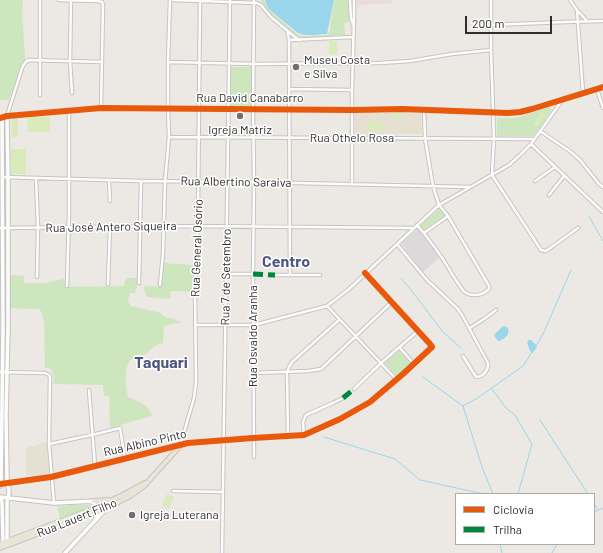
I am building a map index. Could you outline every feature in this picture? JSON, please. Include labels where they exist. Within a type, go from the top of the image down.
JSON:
[{"type":"main road","name":"Rua Lauert Filho","points":[[0,548],[6,543],[79,516],[105,509],[150,479],[180,446]]},
{"type":"main road","points":[[91,509],[92,501],[114,502]]},
{"type":"main road","name":"Rua Lauert Filho","points":[[79,516],[103,504],[114,502]]},
{"type":"street","points":[[40,0],[40,95]]},
{"type":"street","points":[[58,0],[102,2],[101,108]]},
{"type":"street","points":[[71,0],[70,61],[72,93]]},
{"type":"street","points":[[160,285],[164,253],[165,182],[169,137],[168,62],[170,0]]},
{"type":"street","points":[[173,0],[254,2],[261,5],[271,17],[300,40]]},
{"type":"street","name":"Rua General Osório","points":[[180,446],[196,389],[196,325],[194,287],[198,226],[200,0]]},
{"type":"street","points":[[350,0],[351,18],[354,28]]},
{"type":"street","points":[[352,184],[354,0]]},
{"type":"street","points":[[491,0],[490,26],[494,139],[492,175],[541,250],[546,251],[578,228]]},
{"type":"street","points":[[570,0],[587,21]]},
{"type":"street","name":"Rua 7 de Setembro","points":[[222,553],[230,1]]},
{"type":"street","name":"Rua Osvaldo Aranha","points":[[254,2],[254,457]]},
{"type":"street","points":[[577,10],[583,93]]},
{"type":"street","points":[[490,26],[603,21]]},
{"type":"street","points":[[287,30],[289,40],[290,109],[290,275]]},
{"type":"street","points":[[289,40],[353,37]]},
{"type":"street","points":[[168,62],[380,64],[491,50]]},
{"type":"street","points":[[3,372],[8,328],[7,116],[26,61],[101,62]]},
{"type":"street","name":"Rua David Canabarro","points":[[7,116],[101,108],[403,109],[508,113],[520,112],[603,87]]},
{"type":"street","points":[[289,89],[352,90]]},
{"type":"street","points":[[597,89],[603,108]]},
{"type":"street","points":[[196,325],[254,325],[327,306],[336,300],[439,204],[509,166],[531,144],[563,99]]},
{"type":"street","points":[[548,104],[555,110]]},
{"type":"street","points":[[67,286],[69,227],[69,110]]},
{"type":"street","points":[[417,225],[441,255],[462,290],[468,294],[478,295],[488,291],[490,286],[448,216],[439,204],[433,186],[425,138],[424,110]]},
{"type":"street","points":[[6,543],[7,498],[10,492],[7,484],[1,328],[3,256],[1,228],[1,118],[7,116]]},
{"type":"street","points":[[540,131],[571,152],[580,160],[603,187]]},
{"type":"street","name":"Rua Othelo Rosa","points":[[169,137],[535,139]]},
{"type":"street","points":[[2,141],[8,141]]},
{"type":"street","points":[[531,144],[603,212]]},
{"type":"street","points":[[535,181],[555,167]]},
{"type":"street","points":[[549,195],[564,176]]},
{"type":"street","name":"Rua Albertino Saraiva","points":[[2,177],[109,181],[227,181],[470,187]]},
{"type":"street","points":[[36,178],[38,227],[37,277]]},
{"type":"street","points":[[109,181],[110,201]]},
{"type":"street","points":[[139,283],[141,181]]},
{"type":"street","points":[[424,233],[448,216]]},
{"type":"street","name":"Rua José Antero Siqueira","points":[[1,228],[141,226],[414,228]]},
{"type":"street","points":[[108,284],[110,227]]},
{"type":"street","points":[[397,244],[427,280],[457,308],[470,328],[488,363],[488,368],[480,377],[476,377],[463,356]]},
{"type":"street","points":[[3,256],[8,256]]},
{"type":"street","points":[[354,389],[418,331],[365,273]]},
{"type":"street","points":[[226,274],[253,274]]},
{"type":"street","points":[[275,275],[320,275]]},
{"type":"street","points":[[253,373],[308,372],[320,369],[392,302]]},
{"type":"street","points":[[327,306],[396,379]]},
{"type":"street","points":[[470,328],[496,310]]},
{"type":"street","points":[[288,437],[287,372],[289,366],[339,320]]},
{"type":"street","points":[[1,328],[8,328]]},
{"type":"street","name":"Rua Albino Pinto","points":[[0,484],[51,477],[188,443],[304,435],[340,419],[370,402],[430,350],[432,346],[418,331]]},
{"type":"street","points":[[400,348],[414,364]]},
{"type":"street","points":[[3,372],[45,373],[50,377],[49,444],[54,503]]},
{"type":"street","points":[[90,390],[94,466]]},
{"type":"street","points":[[304,435],[303,422],[306,415],[343,398]]},
{"type":"street","points":[[0,484],[4,415]]},
{"type":"street","points":[[49,444],[120,428],[126,459]]},
{"type":"street","points":[[173,491],[223,492]]},
{"type":"street","points":[[6,543],[2,502],[0,497],[54,503],[92,501],[103,504],[105,509],[65,553]]},
{"type":"street","points":[[92,501],[97,507],[96,519]]},
{"type":"shaded area","points":[[357,0],[392,0],[392,3],[357,5]]},
{"type":"shaded area","points":[[354,112],[421,112],[422,134],[355,134]]},
{"type":"shaded area","points":[[418,229],[440,257],[423,272],[401,244]]},
{"type":"shaded area","points":[[47,442],[49,474],[32,477],[31,475],[26,475],[26,448]]},
{"type":"green space","points":[[0,0],[23,0],[22,11],[25,58],[9,100],[0,100]]},
{"type":"green space","points":[[261,0],[264,0],[270,11],[300,36],[304,36],[328,35],[335,0],[348,0],[349,22],[344,23],[345,35],[304,38],[297,36],[269,13]]},
{"type":"green space","points":[[329,41],[337,41],[337,54],[329,54]]},
{"type":"green space","points":[[231,67],[251,67],[252,106],[231,106]]},
{"type":"green space","points":[[549,107],[552,109],[533,136],[497,136],[497,118],[516,118]]},
{"type":"green space","points":[[541,112],[546,115],[538,127],[533,124]]},
{"type":"green space","points":[[390,113],[402,113],[402,119],[390,119]]},
{"type":"green space","points":[[27,117],[50,117],[50,132],[28,132]]},
{"type":"green space","points":[[12,118],[18,118],[18,137],[12,137]]},
{"type":"green space","points":[[368,122],[381,122],[381,131],[368,131]]},
{"type":"green space","points":[[11,149],[26,149],[26,174],[11,174]]},
{"type":"green space","points":[[440,208],[445,216],[424,230],[420,226]]},
{"type":"green space","points":[[164,263],[193,265],[192,292],[171,291],[170,299],[147,297],[144,290],[145,286],[162,287]]},
{"type":"green space","points":[[11,275],[24,276],[24,283],[46,283],[63,279],[66,287],[124,286],[126,278],[137,278],[137,288],[135,293],[130,293],[128,302],[131,306],[161,313],[163,316],[182,322],[164,326],[163,343],[154,347],[143,356],[130,360],[126,369],[126,388],[128,397],[146,406],[151,412],[152,416],[110,428],[109,396],[104,396],[103,385],[53,384],[54,376],[50,368],[45,368],[44,321],[40,309],[9,308]]},
{"type":"green space","points":[[399,351],[411,364],[397,376],[385,363]]},
{"type":"green space","points":[[167,494],[174,497],[169,508],[162,505]]},
{"type":"green space","points":[[90,505],[90,507],[60,518],[57,506]]},
{"type":"water","points":[[265,0],[334,0],[327,34],[308,35],[298,33],[268,8]]},
{"type":"water","points":[[504,326],[508,328],[508,333],[502,340],[498,341],[494,335]]},
{"type":"water","points":[[531,340],[537,347],[532,353],[527,342]]},
{"type":"waterway","points":[[589,216],[603,241]]},
{"type":"waterway","points":[[536,346],[544,332],[571,270]]},
{"type":"waterway","points":[[401,278],[443,332],[461,348]]},
{"type":"waterway","points":[[463,406],[476,399],[523,366],[532,352]]},
{"type":"waterway","points":[[423,377],[463,406],[482,467],[493,493]]},
{"type":"waterway","points":[[491,388],[507,409],[515,415],[532,444],[518,493]]},
{"type":"waterway","points":[[540,420],[587,493]]},
{"type":"waterway","points":[[324,437],[395,459],[420,480],[479,493]]},
{"type":"waterway","points":[[595,505],[598,509]]},
{"type":"waterway","points":[[595,512],[603,508]]},
{"type":"waterway","points":[[500,545],[502,553]]},
{"type":"waterway","points":[[552,553],[556,545]]},
{"type":"marked path","points":[[253,274],[275,275]]},
{"type":"marked path","points":[[343,398],[354,389]]},
{"type":"cycle path","points":[[0,118],[7,116],[101,108],[403,109],[508,113],[532,109],[603,87]]},
{"type":"cycle path","points":[[0,484],[51,477],[188,443],[304,435],[340,419],[370,402],[432,347],[365,273]]},
{"type":"place","name":"Museu Costa e Silva","points":[[296,67]]},
{"type":"place","name":"Igreja Matriz","points":[[240,116]]},
{"type":"place","name":"Igreja Luterana","points":[[132,515]]},
{"type":"district","name":"Centro","points":[[286,262]]},
{"type":"district","name":"Taquari","points":[[161,363]]}]
